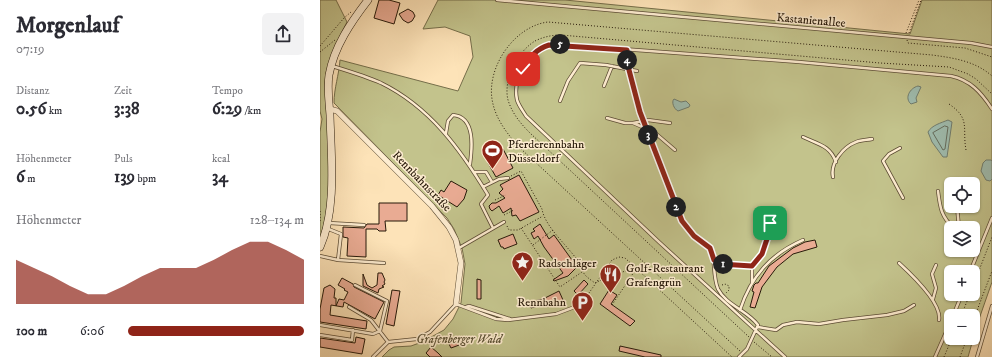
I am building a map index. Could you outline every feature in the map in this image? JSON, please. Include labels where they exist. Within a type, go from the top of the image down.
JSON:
[{"type":"street","points":[[320,247],[332,178],[328,84],[331,65],[343,37],[368,0]]},
{"type":"street","name":"Rennbahnstraße","points":[[330,109],[337,112],[442,217],[449,226],[458,248],[461,263],[456,304]]},
{"type":"lane","name":"Kastanienallee","points":[[497,0],[908,37],[971,43],[992,47]]},
{"type":"lane","points":[[785,357],[526,116],[517,100],[516,93],[520,76],[530,58],[539,49],[555,44],[799,62],[950,76],[973,85],[992,108]]},
{"type":"lane","points":[[627,50],[629,70],[634,92],[646,129],[682,221],[694,236],[710,248],[714,260],[715,277],[718,289],[740,310],[756,321],[758,325],[756,331],[739,357]]},
{"type":"lane","points":[[560,101],[568,81],[578,64],[585,63],[612,66],[637,71]]},
{"type":"lane","points":[[331,65],[381,83],[412,104],[446,133],[474,171],[488,195],[481,204],[493,228]]},
{"type":"lane","points":[[604,86],[612,66]]},
{"type":"lane","points":[[446,133],[448,121],[453,115],[460,117],[464,121],[471,132],[470,166]]},
{"type":"lane","points":[[607,118],[625,123],[654,120],[670,123]]},
{"type":"lane","points":[[633,123],[654,132],[675,150]]},
{"type":"lane","points":[[803,137],[829,149],[834,154],[836,162]]},
{"type":"lane","points":[[833,177],[833,166],[840,155],[850,145],[862,140],[872,139]]},
{"type":"lane","points":[[900,148],[889,154],[883,161],[903,198]]},
{"type":"lane","points":[[474,171],[486,172],[492,182]]},
{"type":"lane","points":[[483,186],[499,179],[508,178]]},
{"type":"lane","points":[[938,191],[941,210],[947,221]]},
{"type":"lane","points":[[973,265],[992,218]]},
{"type":"lane","points":[[752,284],[752,266],[762,254],[771,227],[771,219]]},
{"type":"lane","points":[[458,248],[504,222]]},
{"type":"lane","points":[[324,224],[364,224]]},
{"type":"lane","points":[[324,224],[341,234],[338,260]]},
{"type":"lane","points":[[740,310],[752,284],[767,263],[779,252],[803,240]]},
{"type":"lane","points":[[320,256],[338,260],[384,264]]},
{"type":"lane","points":[[714,260],[720,264],[752,266]]},
{"type":"lane","points":[[899,263],[933,299],[940,316],[939,320]]},
{"type":"lane","points":[[933,299],[936,288],[932,274],[936,265]]},
{"type":"lane","points":[[355,285],[387,301],[380,331]]},
{"type":"lane","points":[[373,357],[388,342],[417,339],[430,332],[456,304],[496,319],[508,320],[556,314],[580,305]]},
{"type":"lane","points":[[466,307],[469,306],[511,319]]},
{"type":"lane","points":[[758,327],[776,330],[783,325],[794,322],[819,324],[843,320],[880,317],[904,311],[914,306]]},
{"type":"lane","points":[[977,357],[992,306]]},
{"type":"lane","points":[[349,307],[371,320],[388,342]]},
{"type":"lane","points":[[320,325],[373,334],[380,331]]},
{"type":"lane","points":[[320,335],[352,340],[353,330]]},
{"type":"lane","points":[[935,357],[944,337]]},
{"type":"path","points":[[920,0],[908,37],[908,43],[965,48],[986,53],[992,57]]},
{"type":"path","points":[[320,46],[344,18],[352,12]]},
{"type":"path","points":[[742,354],[521,148],[510,136],[500,121],[492,100],[496,69],[509,46],[520,34],[532,26],[548,22],[932,55],[960,59],[972,63],[992,76]]},
{"type":"path","points":[[547,36],[561,35],[880,63],[949,66],[976,79],[992,94]]},
{"type":"path","points":[[320,52],[334,40],[343,37]]},
{"type":"path","points":[[949,104],[960,112],[963,117],[966,150]]},
{"type":"path","points":[[508,178],[521,171],[542,209],[543,215],[579,262],[583,272],[595,283]]},
{"type":"path","points":[[495,200],[506,195]]},
{"type":"path","points":[[504,215],[514,210]]},
{"type":"path","points":[[320,211],[324,224]]},
{"type":"path","points":[[504,222],[509,230],[518,230],[543,215]]},
{"type":"path","points":[[521,228],[560,287],[583,272]]},
{"type":"path","points":[[533,245],[554,230]]},
{"type":"path","points":[[980,268],[992,237]]},
{"type":"path","points":[[580,305],[608,264],[616,258],[625,258],[732,357]]},
{"type":"path","points":[[595,283],[612,275],[636,268]]},
{"type":"path","points":[[612,305],[636,268]]},
{"type":"path","points":[[978,309],[992,271]]},
{"type":"path","points":[[944,357],[949,345]]},
{"type":"path","points":[[960,357],[964,345]]},
{"type":"green space","points":[[320,0],[336,0],[347,22],[330,59],[325,83],[329,142],[329,182],[325,220],[320,239],[320,132],[322,119],[320,111]]},
{"type":"green space","name":"Grafenberger Wald","points":[[438,0],[565,0],[910,34],[922,0],[992,0],[992,282],[980,316],[980,309],[944,309],[944,345],[971,345],[968,357],[382,357],[394,347],[411,346],[444,330],[453,319],[461,303],[465,264],[462,248],[454,229],[447,218],[334,103],[340,60],[458,91],[473,57],[470,36],[445,27],[423,29]]},
{"type":"water","points":[[918,86],[921,87],[916,98],[917,102],[911,104],[908,96],[910,91]]},
{"type":"water","points":[[674,99],[681,102],[686,101],[690,105],[689,107],[678,111],[673,105]]},
{"type":"water","points":[[948,120],[952,122],[947,157],[943,157],[932,142],[928,132],[934,126]]},
{"type":"water","points":[[986,160],[992,161],[992,179],[990,181],[986,180],[981,171],[983,163]]},
{"type":"building","points":[[379,0],[389,0],[400,3],[394,24],[374,18]]},
{"type":"building","points":[[408,9],[413,12],[415,16],[412,21],[408,23],[403,20],[399,14]]},
{"type":"building","points":[[503,149],[513,168],[496,177],[488,163],[493,160],[490,156]]},
{"type":"building","points":[[519,175],[539,212],[520,221],[516,215],[512,216],[511,208],[503,213],[499,206],[492,211],[489,206],[492,203],[496,203],[505,198],[499,193],[503,189],[500,185]]},
{"type":"building","points":[[451,181],[467,190],[464,199],[457,207],[438,195],[441,190],[444,192]]},
{"type":"building","points":[[379,203],[407,203],[407,221],[385,221],[386,231],[366,229],[366,257],[347,256],[348,238],[343,237],[343,227],[364,228],[367,224],[379,224]]},
{"type":"building","points":[[540,224],[549,239],[554,235],[577,267],[568,276],[554,281],[553,280],[563,273],[538,236],[534,239],[531,233],[535,231],[533,229]]},
{"type":"building","points":[[513,234],[517,244],[504,249],[501,247],[498,240]]},
{"type":"building","points":[[815,240],[817,247],[793,254],[777,267],[762,287],[755,308],[750,307],[754,292],[752,291],[754,285],[758,283],[769,266],[793,248],[805,242]]},
{"type":"building","points":[[378,273],[382,273],[385,284],[382,286],[384,287],[379,289],[378,293],[363,286],[363,274],[367,285],[372,288],[377,285]]},
{"type":"building","points":[[342,278],[353,284],[354,287],[384,302],[375,319],[344,302],[343,307],[336,306],[339,299],[344,300],[348,292],[338,285]]},
{"type":"building","points":[[477,279],[481,280],[481,299],[477,299]]},
{"type":"building","points":[[584,280],[588,284],[578,295],[574,291]]},
{"type":"building","points":[[330,285],[335,289],[334,298],[336,298],[336,306],[331,305],[330,315],[367,321],[366,329],[320,322],[320,309],[324,288]]},
{"type":"building","points":[[392,290],[400,291],[394,326],[386,324]]},
{"type":"building","points":[[609,290],[617,295],[611,304],[635,321],[630,326],[600,304]]},
{"type":"building","points":[[559,291],[563,300],[558,302],[556,299],[531,308],[530,302],[543,299]]},
{"type":"building","points":[[356,337],[365,339],[362,354],[320,347],[320,338],[355,343]]},
{"type":"building","points":[[461,338],[462,344],[451,348],[448,342]]},
{"type":"building","points":[[620,346],[661,355],[661,357],[645,357],[619,351]]},
{"type":"building","points":[[431,347],[442,357],[430,357],[426,353]]},
{"type":"place","name":"Pferderennbahn Düsseldorf","points":[[492,170]]},
{"type":"place","name":"Radschläger","points":[[522,282]]},
{"type":"place","name":"Golf-Restaurant Grafengrün","points":[[610,294]]},
{"type":"place","name":"Rennbahn","points":[[582,322]]},
{"type":"route","points":[[523,69],[534,53],[549,45],[555,44],[627,50],[627,61],[640,112],[654,152],[684,226],[710,248],[714,260],[720,264],[752,266],[759,260],[762,254],[764,244],[771,227],[770,223]]}]
